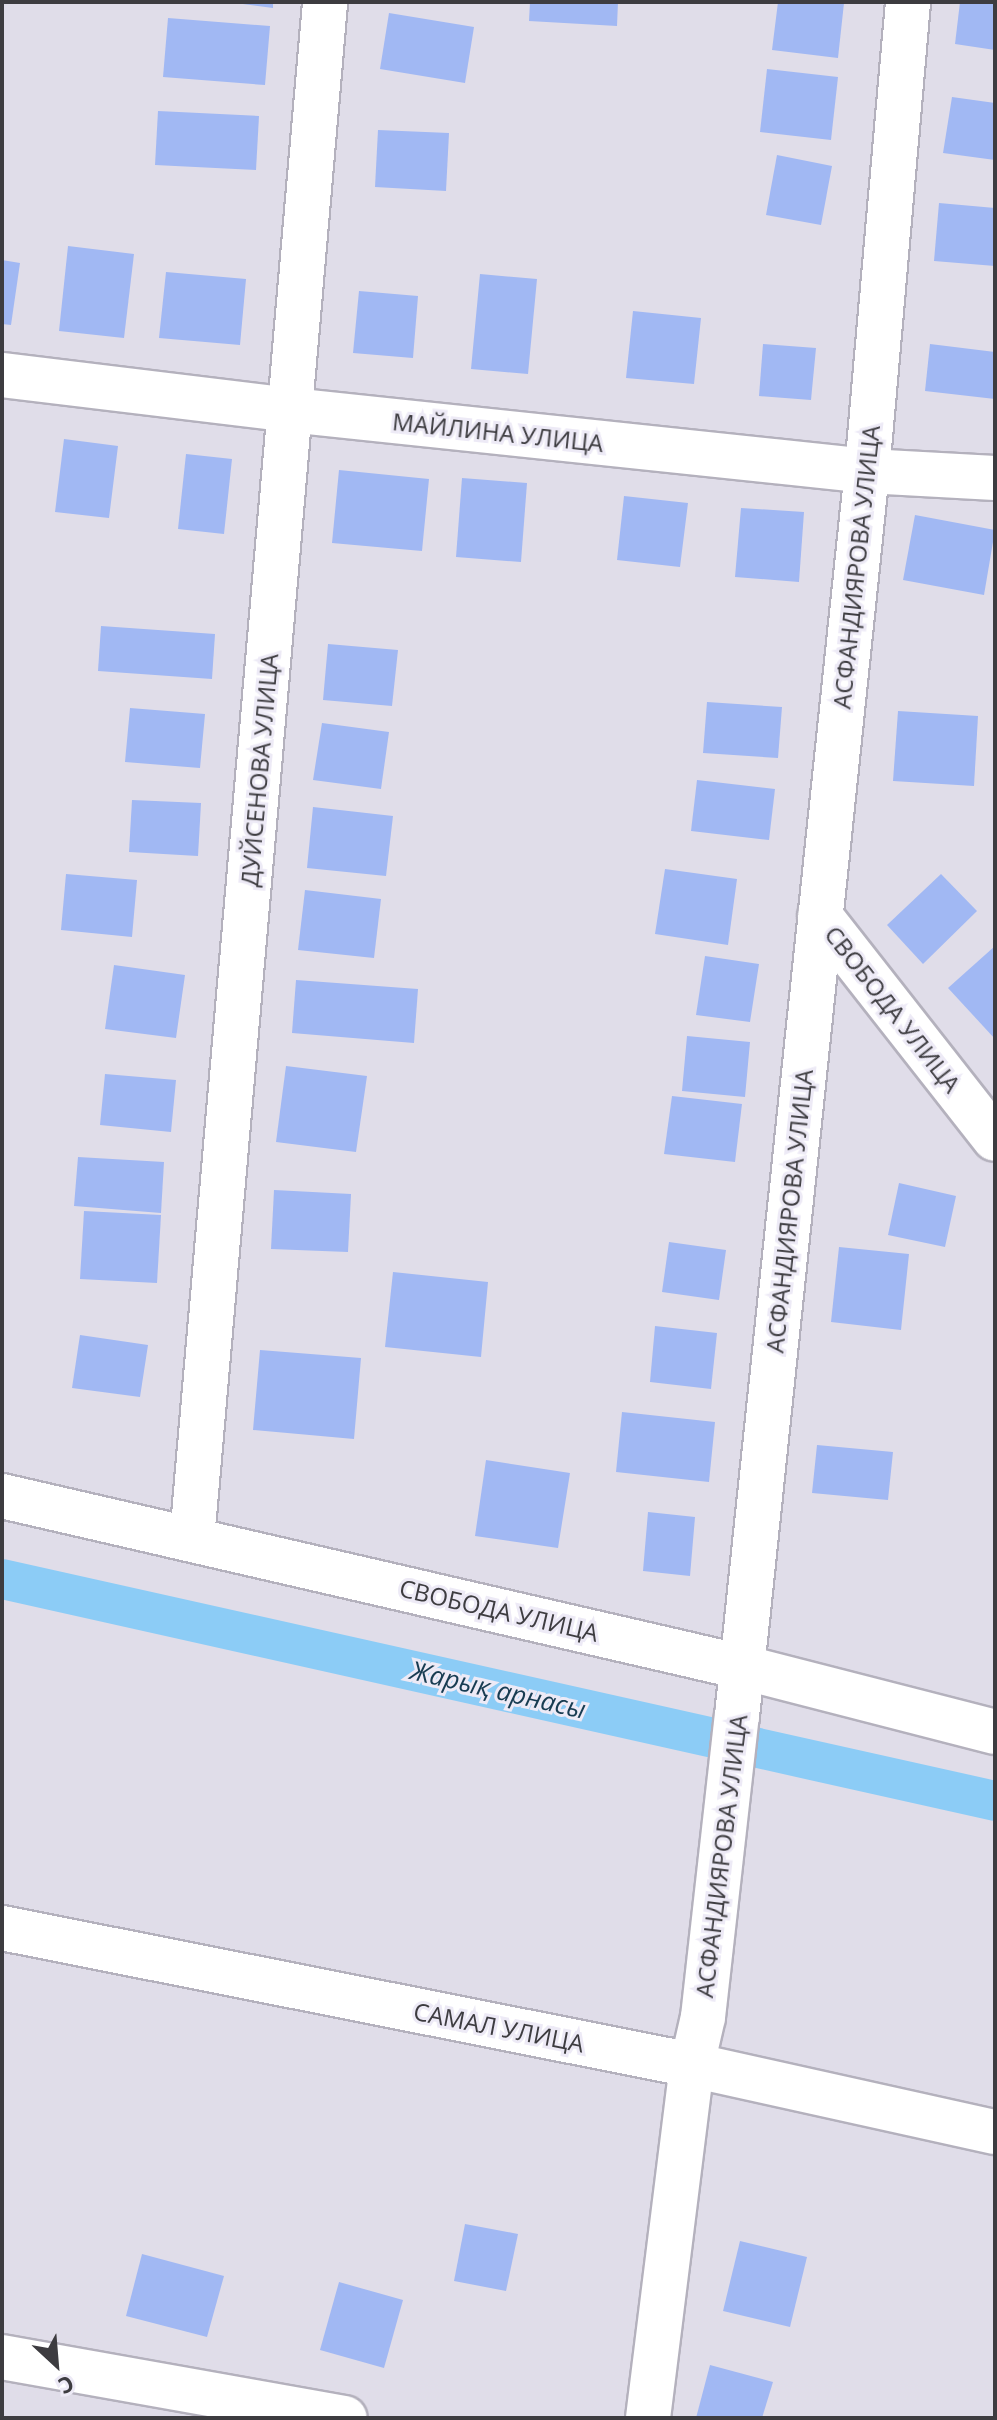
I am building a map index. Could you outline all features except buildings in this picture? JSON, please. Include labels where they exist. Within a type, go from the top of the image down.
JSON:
[{"type":"street","name":"ДУЙСЕНОВА УЛИЦА","points":[[192,1539],[325,2]]},
{"type":"street","name":"АСФАНДИЯРОВА УЛИЦА","points":[[648,2418],[692,2065],[703,2017],[737,1716],[867,471],[908,2]]},
{"type":"street","name":"МАЙЛИНА УЛИЦА","points":[[2,375],[290,410],[867,471],[995,478]]},
{"type":"street","name":"СВОБОДА УЛИЦА","points":[[820,916],[995,1139]]},
{"type":"street","name":"СВОБОДА УЛИЦА","points":[[2,1496],[742,1667],[995,1732]]},
{"type":"street","name":"САМАЛ УЛИЦА","points":[[2,1928],[692,2065],[995,2132]]},
{"type":"street","points":[[2,2357],[345,2418]]},
{"type":"waterway","name":"Жарық арнасы","points":[[2,1579],[995,1801]]}]
